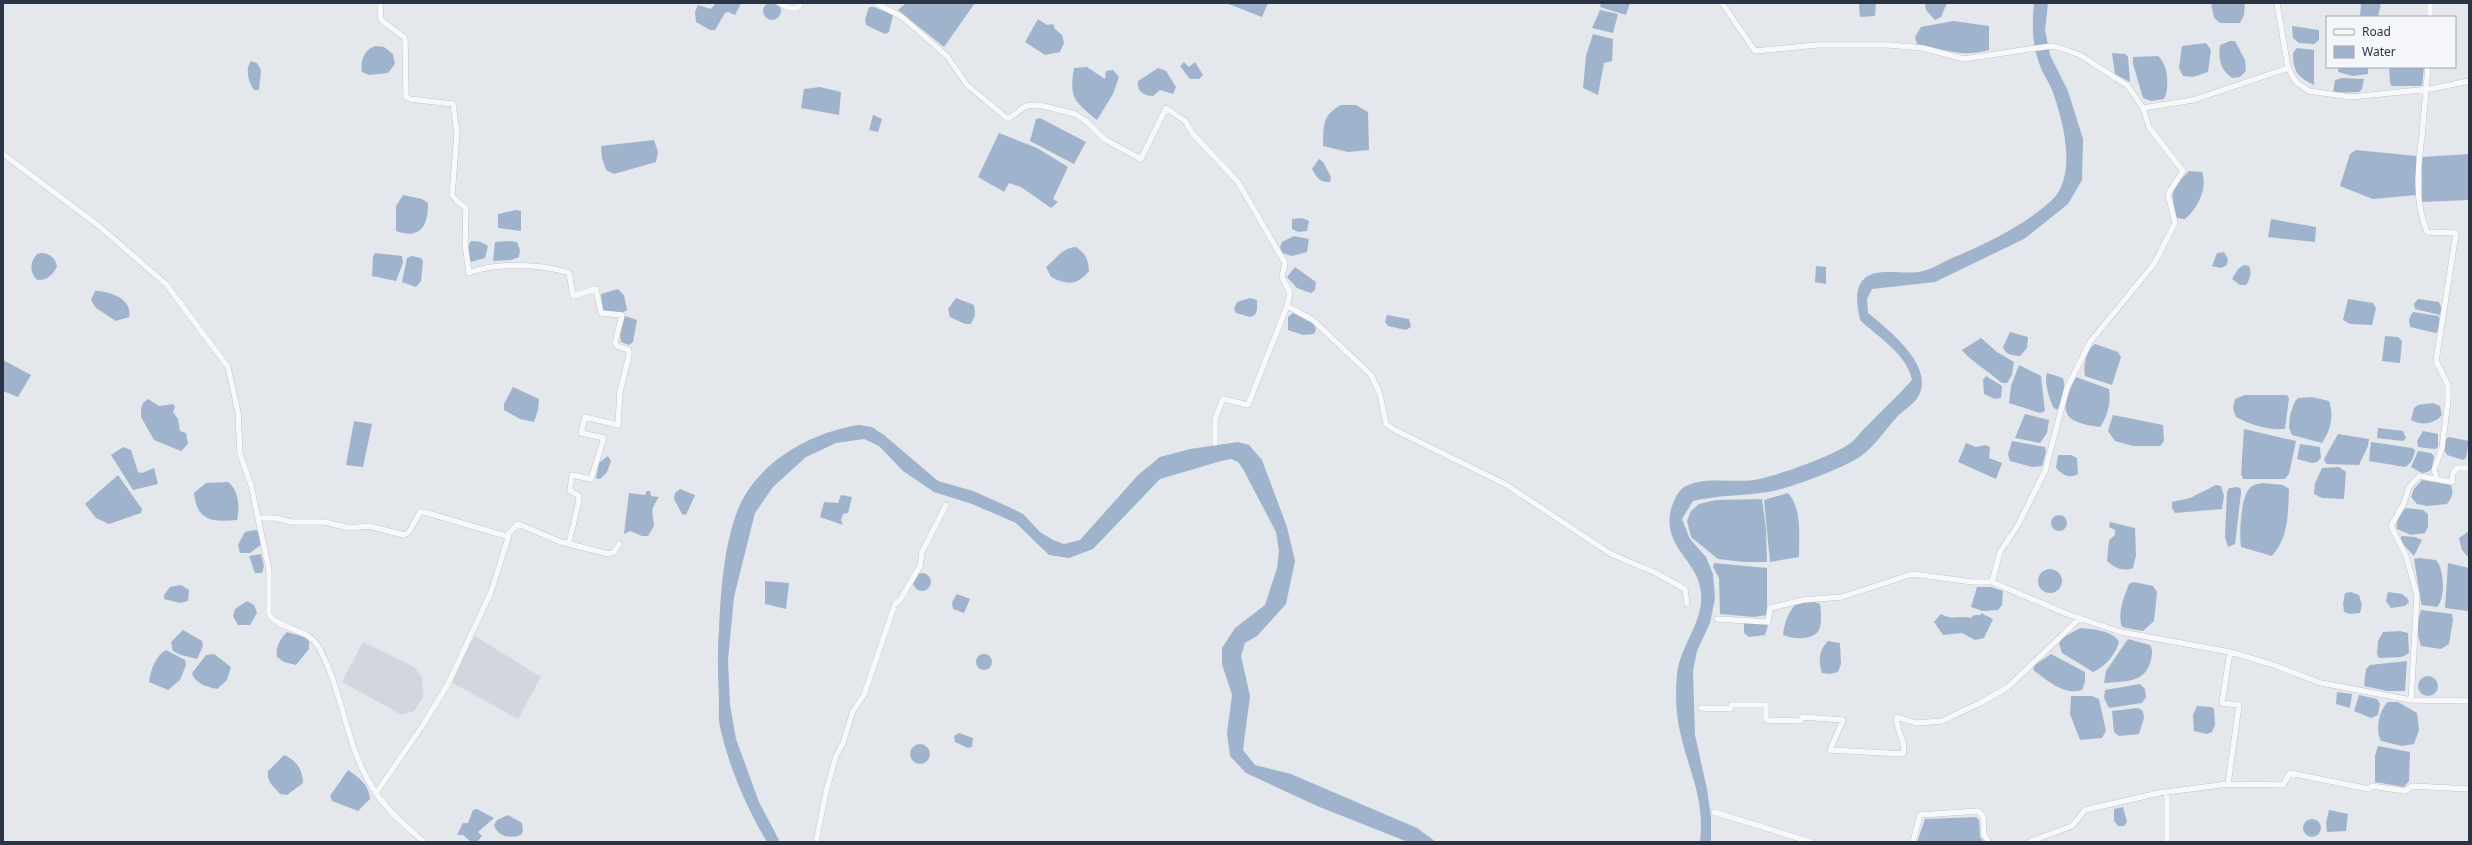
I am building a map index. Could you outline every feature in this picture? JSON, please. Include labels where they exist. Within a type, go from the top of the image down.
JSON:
[{"type":"street","points":[[380,3],[381,20],[405,38],[406,97],[410,99],[453,104],[457,133],[452,195],[466,208],[465,244],[469,273],[494,266],[556,268],[569,273],[573,296],[596,289],[601,313],[622,315],[615,343],[617,346],[629,350],[629,355],[620,392],[618,425],[585,417],[581,433],[604,438],[591,479],[572,475],[570,491],[578,495],[579,500],[569,543]]},
{"type":"street","points":[[779,3],[789,8],[797,8],[801,3]]},
{"type":"street","points":[[876,3],[902,17],[947,56],[967,85],[1008,119],[1026,106],[1039,105],[1074,114],[1086,121],[1104,139],[1141,159],[1166,108],[1185,121],[1193,134],[1238,182],[1284,263],[1282,277],[1290,294],[1287,306],[1248,405],[1223,399],[1215,419],[1215,443]]},
{"type":"street","points":[[1722,3],[1755,51],[1817,45],[1889,45],[1923,48],[1964,59],[2029,48],[2052,46],[2080,55],[2128,86],[2143,108],[2149,127],[2184,170],[2168,194],[2174,222],[2154,264],[2112,313],[2087,348],[2067,388],[2045,471],[2018,526],[2000,552],[1992,582]]},
{"type":"street","points":[[2277,3],[2288,68],[2296,82],[2309,91],[2351,97],[2426,90],[2469,81]]},
{"type":"street","points":[[2430,3],[2430,16]]},
{"type":"street","points":[[2143,108],[2193,100],[2288,68]]},
{"type":"street","points":[[2428,68],[2418,160],[2418,200],[2420,216],[2427,232],[2456,233],[2436,361],[2448,385],[2448,401],[2442,448],[2434,470],[2437,479]]},
{"type":"street","points":[[3,154],[99,226],[166,284],[228,366],[238,412],[240,454],[259,518],[269,570],[269,614],[276,621],[299,630],[317,644],[333,674],[354,746],[376,793],[397,818],[424,842]]},
{"type":"street","points":[[1287,306],[1313,320],[1337,341],[1371,375],[1380,394],[1386,424],[1394,430],[1505,484],[1611,554],[1656,573],[1685,589],[1687,604]]},
{"type":"street","points":[[2411,700],[2417,595],[2406,556],[2395,537],[2391,526],[2404,503],[2409,487],[2419,476],[2452,482],[2453,472],[2457,468],[2469,468]]},
{"type":"street","points":[[816,842],[826,792],[853,711],[864,695],[895,604],[900,600],[920,566],[922,552],[946,505]]},
{"type":"street","points":[[259,518],[276,518],[291,522],[325,522],[349,528],[369,526],[404,535],[409,532],[420,512],[424,512],[506,536],[509,535]]},
{"type":"street","points":[[376,793],[423,726],[448,684],[491,592],[509,535],[516,524],[569,543],[609,554],[614,552],[619,544]]},
{"type":"street","points":[[1716,620],[1768,622],[1770,608],[1803,600],[1842,597],[1912,574],[1973,582],[1992,582],[2080,618],[2121,632],[2230,652],[2271,664],[2321,683],[2411,700],[2469,701]]},
{"type":"street","points":[[1701,708],[1731,709],[1731,705],[1766,705],[1766,720],[1800,721],[1803,717],[1843,720],[1830,750],[1903,754],[1905,748],[1896,722],[1897,717],[1916,723],[1942,721],[1982,702],[2008,687],[2080,618]]},
{"type":"street","points":[[2228,784],[2239,705],[2222,703],[2230,652]]},
{"type":"street","points":[[2029,842],[2072,826],[2085,810],[2167,792],[2228,784],[2283,785],[2290,773],[2369,789],[2372,786],[2405,791],[2412,786],[2469,789]]},
{"type":"street","points":[[2167,792],[2167,842]]},
{"type":"street","points":[[1714,812],[1811,842]]},
{"type":"street","points":[[1913,842],[1920,814],[1978,812],[1983,816],[1984,834],[1989,842]]},
{"type":"shaded area","points":[[475,636],[541,677],[518,719],[451,682],[461,657]]},
{"type":"shaded area","points":[[363,642],[414,667],[422,677],[423,698],[414,711],[402,715],[342,682]]},
{"type":"water","points":[[772,2],[778,5],[781,11],[778,17],[772,20],[766,17],[763,11],[766,5]]},
{"type":"water","points":[[716,3],[741,3],[735,15],[728,12],[725,13],[715,30],[710,30],[696,22],[695,12],[698,5],[711,9]]},
{"type":"water","points":[[906,3],[975,3],[944,47],[898,10]]},
{"type":"water","points":[[1226,3],[1268,3],[1262,17]]},
{"type":"water","points":[[1601,3],[1630,3],[1626,15],[1600,7]]},
{"type":"water","points":[[1856,3],[1876,3],[1875,16],[1860,17],[1859,4]]},
{"type":"water","points":[[1947,3],[1941,17],[1935,20],[1926,10],[1925,4]]},
{"type":"water","points":[[2034,3],[2048,3],[2045,30],[2050,55],[2068,91],[2083,139],[2082,180],[2068,204],[2024,239],[1935,282],[1872,289],[1867,299],[1868,313],[1898,339],[1908,350],[1916,362],[1921,374],[1922,385],[1916,400],[1898,415],[1866,452],[1853,461],[1829,472],[1777,490],[1693,501],[1682,519],[1690,539],[1706,557],[1713,574],[1715,598],[1710,623],[1697,651],[1693,671],[1695,735],[1707,789],[1711,817],[1711,842],[1700,842],[1701,827],[1699,800],[1679,729],[1676,706],[1676,690],[1679,665],[1682,654],[1699,614],[1701,593],[1699,581],[1675,542],[1671,532],[1669,520],[1672,506],[1680,491],[1684,487],[1692,484],[1709,481],[1745,481],[1764,478],[1830,455],[1852,442],[1912,380],[1909,371],[1898,354],[1860,320],[1857,304],[1857,293],[1858,288],[1864,279],[1876,273],[1908,273],[1926,270],[1977,247],[2004,234],[2029,218],[2052,200],[2060,189],[2065,176],[2066,162],[2064,131],[2056,102],[2036,53],[2033,32]]},
{"type":"water","points":[[2211,3],[2245,3],[2244,15],[2240,23],[2220,23],[2214,18]]},
{"type":"water","points":[[2361,3],[2381,3],[2378,16],[2360,16]]},
{"type":"water","points":[[869,7],[874,7],[893,15],[889,32],[885,34],[866,25],[865,19]]},
{"type":"water","points":[[1600,10],[1618,14],[1613,33],[1592,28]]},
{"type":"water","points":[[1038,19],[1047,25],[1053,24],[1055,29],[1062,35],[1064,43],[1060,52],[1045,55],[1025,42]]},
{"type":"water","points":[[1953,21],[1989,26],[1989,50],[1961,53],[1917,44],[1915,37],[1921,27]]},
{"type":"water","points":[[2292,26],[2319,30],[2319,40],[2314,44],[2299,43],[2293,38]]},
{"type":"water","points":[[1593,34],[1613,39],[1612,61],[1604,63],[1598,95],[1583,88],[1586,56]]},
{"type":"water","points":[[2230,41],[2235,41],[2245,60],[2246,71],[2240,77],[2232,78],[2228,75],[2221,64],[2219,55],[2220,45]]},
{"type":"water","points":[[2206,43],[2211,50],[2208,72],[2193,77],[2183,76],[2179,68],[2182,46]]},
{"type":"water","points":[[375,46],[384,47],[393,54],[395,64],[388,73],[369,75],[362,72],[362,60],[364,56],[368,50]]},
{"type":"water","points":[[2297,48],[2314,50],[2314,85],[2300,76],[2295,69],[2293,53]]},
{"type":"water","points":[[2112,53],[2125,54],[2128,57],[2130,82],[2115,74]]},
{"type":"water","points":[[2158,56],[2166,70],[2167,89],[2164,99],[2151,101],[2143,98],[2133,64],[2133,57]]},
{"type":"water","points":[[251,61],[257,63],[261,70],[259,90],[254,90],[249,79],[248,67]]},
{"type":"water","points":[[1184,62],[1189,67],[1195,62],[1203,75],[1199,79],[1190,79],[1180,66]]},
{"type":"water","points":[[1087,67],[1105,79],[1106,71],[1113,70],[1119,77],[1113,94],[1097,120],[1078,103],[1073,93],[1072,86],[1074,68]]},
{"type":"water","points":[[1158,68],[1166,71],[1176,87],[1173,94],[1160,90],[1153,96],[1150,96],[1139,90],[1138,81]]},
{"type":"water","points":[[2339,68],[2368,68],[2368,74],[2353,76],[2338,72]]},
{"type":"water","points":[[2389,68],[2424,68],[2422,86],[2392,86],[2390,83]]},
{"type":"water","points":[[2342,78],[2364,79],[2362,89],[2359,92],[2333,93],[2335,80]]},
{"type":"water","points":[[820,87],[841,92],[839,115],[801,108],[804,89]]},
{"type":"water","points":[[1341,105],[1356,105],[1368,112],[1369,150],[1348,152],[1323,146],[1325,122],[1330,113]]},
{"type":"water","points":[[873,115],[882,119],[878,132],[869,130]]},
{"type":"water","points":[[1040,118],[1086,142],[1074,164],[1030,141],[1036,119]]},
{"type":"water","points":[[999,133],[1037,148],[1068,167],[1053,199],[1058,202],[1051,208],[1021,187],[1009,183],[1004,192],[978,177]]},
{"type":"water","points":[[654,140],[658,152],[656,162],[614,174],[606,170],[602,158],[601,146]]},
{"type":"water","points":[[2356,150],[2416,156],[2416,195],[2373,199],[2340,186],[2350,154]]},
{"type":"water","points":[[2469,154],[2469,200],[2422,202],[2422,157]]},
{"type":"water","points":[[1319,159],[1323,162],[1331,177],[1330,182],[1323,182],[1317,177],[1312,169]]},
{"type":"water","points":[[2189,171],[2202,172],[2204,178],[2203,191],[2198,204],[2190,214],[2185,219],[2177,218],[2173,202],[2173,192],[2178,183]]},
{"type":"water","points":[[403,195],[422,199],[428,203],[425,224],[422,229],[412,234],[396,231],[396,206]]},
{"type":"water","points":[[515,210],[521,211],[521,231],[498,228],[498,214]]},
{"type":"water","points":[[1302,218],[1309,221],[1307,231],[1298,232],[1292,229],[1292,219]]},
{"type":"water","points":[[2271,219],[2316,227],[2315,242],[2268,237]]},
{"type":"water","points":[[1294,236],[1309,239],[1307,252],[1292,256],[1282,253],[1280,247],[1282,242]]},
{"type":"water","points":[[470,242],[481,242],[488,246],[485,258],[471,262],[467,251]]},
{"type":"water","points":[[495,242],[517,242],[520,250],[519,257],[511,260],[493,261]]},
{"type":"water","points":[[1076,247],[1086,257],[1088,263],[1089,271],[1085,276],[1072,283],[1062,282],[1051,277],[1046,267],[1067,249]]},
{"type":"water","points":[[2224,252],[2228,259],[2227,265],[2221,268],[2212,266],[2217,253]]},
{"type":"water","points":[[41,253],[52,257],[57,267],[49,277],[44,280],[37,280],[31,268],[34,257]]},
{"type":"water","points":[[375,253],[402,256],[403,263],[396,281],[372,276],[373,256]]},
{"type":"water","points":[[412,256],[421,258],[423,261],[421,281],[416,287],[402,282],[407,258]]},
{"type":"water","points":[[2244,265],[2249,266],[2249,281],[2246,285],[2240,285],[2232,279],[2238,269]]},
{"type":"water","points":[[1816,266],[1826,267],[1826,284],[1815,282]]},
{"type":"water","points":[[1295,267],[1316,282],[1315,290],[1311,293],[1297,288],[1287,277]]},
{"type":"water","points":[[618,289],[624,295],[627,310],[620,314],[603,311],[601,294]]},
{"type":"water","points":[[95,291],[113,294],[119,297],[127,305],[129,317],[116,321],[96,308],[91,300]]},
{"type":"water","points":[[956,298],[974,305],[975,315],[971,324],[965,324],[950,317],[948,309]]},
{"type":"water","points":[[1250,298],[1257,300],[1257,310],[1255,315],[1250,317],[1236,313],[1234,309],[1237,302]]},
{"type":"water","points":[[2348,299],[2373,303],[2376,308],[2372,325],[2350,324],[2343,320]]},
{"type":"water","points":[[2418,299],[2439,302],[2442,310],[2440,315],[2415,309],[2414,304]]},
{"type":"water","points":[[2413,312],[2438,316],[2440,325],[2436,333],[2410,327],[2409,319]]},
{"type":"water","points":[[1293,313],[1314,324],[1316,330],[1314,334],[1303,335],[1288,330],[1288,317]]},
{"type":"water","points":[[1387,315],[1409,319],[1411,327],[1406,330],[1388,326],[1385,322]]},
{"type":"water","points":[[625,316],[637,320],[633,342],[629,345],[621,342],[620,332]]},
{"type":"water","points":[[2010,332],[2028,337],[2027,348],[2020,356],[2009,354],[2003,347]]},
{"type":"water","points":[[2385,336],[2398,337],[2402,341],[2400,363],[2382,361]]},
{"type":"water","points":[[1981,338],[1997,352],[2014,362],[2012,375],[2007,383],[2002,383],[1962,350]]},
{"type":"water","points":[[2095,344],[2118,352],[2121,357],[2112,385],[2085,376],[2084,368],[2087,354]]},
{"type":"water","points":[[3,360],[31,375],[18,397],[3,391]]},
{"type":"water","points":[[2019,365],[2041,376],[2045,411],[2040,413],[2009,403],[2011,386]]},
{"type":"water","points":[[2047,373],[2063,378],[2064,394],[2057,410],[2053,407],[2049,394],[2046,381]]},
{"type":"water","points":[[1986,376],[2002,386],[2001,398],[1995,399],[1984,394],[1983,380]]},
{"type":"water","points":[[2076,377],[2109,389],[2110,399],[2108,409],[2100,427],[2077,422],[2070,418],[2067,413],[2067,398]]},
{"type":"water","points":[[513,387],[539,399],[538,410],[534,422],[520,419],[504,410],[504,404]]},
{"type":"water","points":[[2245,395],[2287,395],[2289,398],[2285,429],[2272,429],[2259,426],[2236,417],[2233,408],[2235,399]]},
{"type":"water","points":[[2312,397],[2329,401],[2331,407],[2331,423],[2328,433],[2322,443],[2292,435],[2289,428],[2290,415],[2295,401],[2298,398]]},
{"type":"water","points":[[148,399],[159,406],[173,404],[175,407],[173,412],[178,419],[180,431],[186,433],[188,444],[181,451],[154,440],[141,417],[143,403]]},
{"type":"water","points":[[2433,403],[2440,406],[2442,415],[2439,418],[2428,423],[2419,423],[2411,420],[2414,408],[2418,405]]},
{"type":"water","points":[[2025,414],[2049,420],[2047,433],[2040,443],[2015,438]]},
{"type":"water","points":[[2113,415],[2163,425],[2164,441],[2160,446],[2133,446],[2115,441],[2108,431]]},
{"type":"water","points":[[354,421],[372,424],[363,467],[346,465]]},
{"type":"water","points":[[859,425],[872,427],[884,435],[938,481],[973,491],[1023,514],[1040,532],[1053,540],[1064,544],[1080,540],[1138,475],[1160,457],[1190,449],[1238,442],[1249,445],[1262,460],[1287,527],[1295,561],[1286,604],[1257,636],[1245,643],[1241,656],[1250,696],[1243,750],[1255,765],[1291,774],[1417,828],[1436,842],[1408,842],[1317,806],[1246,773],[1230,756],[1227,733],[1232,695],[1222,664],[1222,648],[1235,628],[1265,605],[1277,568],[1279,551],[1276,532],[1238,462],[1231,459],[1221,461],[1160,479],[1093,549],[1069,558],[1049,555],[1016,523],[972,504],[934,492],[903,471],[879,446],[864,439],[836,443],[806,457],[773,487],[755,513],[734,597],[728,660],[730,705],[736,739],[759,802],[780,842],[767,842],[753,816],[734,774],[719,724],[718,638],[722,582],[730,536],[739,507],[748,491],[773,463],[789,451],[823,434]]},
{"type":"water","points":[[2378,428],[2403,431],[2406,438],[2403,441],[2377,438]]},
{"type":"water","points":[[2244,429],[2296,441],[2289,474],[2285,479],[2243,479],[2241,474]]},
{"type":"water","points":[[2423,431],[2438,434],[2438,447],[2435,449],[2418,447],[2417,441]]},
{"type":"water","points":[[2338,434],[2369,439],[2368,446],[2359,465],[2326,464],[2324,459]]},
{"type":"water","points":[[2449,437],[2469,441],[2466,458],[2463,460],[2447,455],[2444,450],[2446,439]]},
{"type":"water","points":[[2012,441],[2045,447],[2046,452],[2042,466],[2032,467],[2010,461],[2008,454]]},
{"type":"water","points":[[2371,442],[2412,448],[2415,450],[2414,455],[2411,462],[2405,467],[2369,461]]},
{"type":"water","points":[[1966,443],[1976,447],[1985,445],[1990,447],[1989,458],[2002,463],[1996,479],[1958,462]]},
{"type":"water","points":[[2300,444],[2320,447],[2321,458],[2317,462],[2312,463],[2297,459]]},
{"type":"water","points":[[123,447],[131,450],[138,472],[142,473],[154,468],[158,484],[133,490],[111,455]]},
{"type":"water","points":[[2418,451],[2431,453],[2434,456],[2432,469],[2428,472],[2422,473],[2411,467]]},
{"type":"water","points":[[2058,455],[2071,455],[2077,458],[2078,474],[2069,476],[2056,468]]},
{"type":"water","points":[[608,456],[611,461],[607,472],[600,479],[596,478],[599,463]]},
{"type":"water","points":[[2339,467],[2346,472],[2344,499],[2322,498],[2314,494],[2315,483],[2322,468]]},
{"type":"water","points":[[118,475],[142,509],[141,513],[109,524],[96,518],[85,504]]},
{"type":"water","points":[[2422,480],[2451,485],[2452,495],[2447,504],[2427,506],[2417,504],[2411,497],[2414,489]]},
{"type":"water","points":[[228,482],[232,485],[238,500],[237,520],[214,520],[203,515],[196,503],[194,493],[206,483]]},
{"type":"water","points":[[2263,483],[2283,485],[2289,489],[2288,516],[2285,533],[2278,549],[2272,556],[2241,547],[2241,516],[2246,494],[2252,486]]},
{"type":"water","points":[[2216,485],[2221,486],[2224,496],[2222,509],[2175,513],[2172,508],[2172,502],[2190,498]]},
{"type":"water","points":[[2238,487],[2241,489],[2241,493],[2235,544],[2228,547],[2225,537],[2227,492],[2229,488]]},
{"type":"water","points":[[680,489],[695,495],[686,515],[682,514],[674,499],[675,493]]},
{"type":"water","points":[[647,491],[650,491],[651,496],[659,497],[653,509],[654,526],[648,536],[642,536],[630,531],[624,534],[629,493],[645,495]]},
{"type":"water","points":[[1788,493],[1796,507],[1798,515],[1799,557],[1770,562],[1764,500]]},
{"type":"water","points":[[841,495],[852,497],[848,513],[843,514],[841,520],[843,525],[820,517],[824,502],[838,503]]},
{"type":"water","points":[[1762,499],[1766,529],[1767,562],[1744,562],[1718,559],[1691,537],[1687,521],[1691,511],[1699,504],[1716,500]]},
{"type":"water","points":[[2407,508],[2423,510],[2428,514],[2428,527],[2425,533],[2411,535],[2397,529],[2399,517],[2402,511]]},
{"type":"water","points":[[2056,515],[2062,515],[2067,520],[2065,529],[2062,531],[2056,531],[2051,526],[2051,520]]},
{"type":"water","points":[[2110,522],[2135,528],[2136,555],[2133,568],[2126,570],[2119,569],[2107,561],[2109,540],[2115,535],[2115,530],[2109,527]]},
{"type":"water","points":[[255,530],[259,532],[261,545],[250,553],[240,553],[238,545],[245,532]]},
{"type":"water","points":[[2469,531],[2469,556],[2467,556],[2462,550],[2459,538]]},
{"type":"water","points":[[2401,536],[2415,537],[2422,540],[2414,556],[2401,542]]},
{"type":"water","points":[[261,554],[264,566],[262,573],[255,573],[249,556]]},
{"type":"water","points":[[2419,558],[2436,560],[2441,569],[2443,590],[2440,603],[2437,607],[2422,605],[2414,559]]},
{"type":"water","points":[[1714,563],[1767,568],[1767,615],[1754,617],[1720,614],[1719,578],[1713,567]]},
{"type":"water","points":[[2448,563],[2469,568],[2468,611],[2445,608]]},
{"type":"water","points":[[2050,569],[2059,572],[2062,581],[2059,590],[2050,593],[2041,590],[2038,581],[2041,572]]},
{"type":"water","points":[[922,573],[928,576],[931,582],[928,588],[922,591],[916,588],[913,582],[916,576]]},
{"type":"water","points":[[765,581],[789,583],[786,609],[765,604]]},
{"type":"water","points":[[2134,582],[2153,586],[2157,592],[2154,621],[2143,631],[2122,627],[2121,622],[2120,616],[2123,600],[2129,584]]},
{"type":"water","points":[[181,585],[189,590],[188,601],[180,603],[164,599],[164,595],[170,587]]},
{"type":"water","points":[[1977,587],[1991,587],[2003,591],[2002,605],[1998,610],[1983,611],[1971,607]]},
{"type":"water","points":[[2351,592],[2359,595],[2362,605],[2360,613],[2350,614],[2344,612],[2343,604],[2345,593]]},
{"type":"water","points":[[2388,592],[2402,594],[2409,602],[2405,606],[2391,608],[2386,601]]},
{"type":"water","points":[[957,594],[970,599],[964,613],[953,609],[952,602]]},
{"type":"water","points":[[247,601],[254,605],[257,613],[250,625],[238,625],[233,616],[235,609]]},
{"type":"water","points":[[1802,602],[1815,602],[1820,604],[1821,614],[1820,627],[1816,634],[1802,638],[1783,635],[1792,608]]},
{"type":"water","points":[[2421,610],[2452,614],[2453,620],[2449,644],[2441,649],[2421,646],[2416,628]]},
{"type":"water","points":[[1981,613],[1993,619],[1984,638],[1975,640],[1962,633],[1943,635],[1934,622],[1941,614],[1952,618],[1971,618],[1974,615],[1981,615]]},
{"type":"water","points":[[1744,623],[1764,623],[1768,625],[1765,635],[1749,637],[1744,633]]},
{"type":"water","points":[[2080,628],[2107,633],[2116,638],[2119,642],[2109,660],[2102,667],[2093,672],[2062,653],[2059,644],[2062,638]]},
{"type":"water","points":[[183,630],[202,641],[203,646],[197,659],[181,655],[173,651],[171,642]]},
{"type":"water","points":[[2400,631],[2408,633],[2409,653],[2402,657],[2379,658],[2377,654],[2378,641],[2383,632]]},
{"type":"water","points":[[287,632],[304,637],[309,641],[309,649],[296,665],[284,662],[277,657],[279,643]]},
{"type":"water","points":[[2128,639],[2150,645],[2152,654],[2148,668],[2139,677],[2133,680],[2104,683],[2106,671]]},
{"type":"water","points":[[1828,641],[1840,643],[1841,664],[1838,672],[1830,674],[1822,673],[1820,664],[1821,652]]},
{"type":"water","points":[[166,650],[185,660],[186,665],[180,680],[168,690],[149,682],[154,664],[162,652]]},
{"type":"water","points":[[214,654],[231,667],[227,680],[217,689],[199,682],[192,673],[206,655]]},
{"type":"water","points":[[984,654],[991,659],[992,662],[987,669],[984,670],[977,665],[976,662],[981,655]]},
{"type":"water","points":[[2051,654],[2085,672],[2085,682],[2082,690],[2069,691],[2062,689],[2033,670],[2035,665]]},
{"type":"water","points":[[2407,661],[2405,691],[2387,691],[2364,686],[2366,669],[2370,665]]},
{"type":"water","points":[[2424,676],[2432,676],[2438,682],[2438,690],[2432,696],[2424,696],[2418,690],[2418,682]]},
{"type":"water","points":[[2140,684],[2145,689],[2146,697],[2142,703],[2109,708],[2104,698],[2105,690]]},
{"type":"water","points":[[2337,692],[2352,694],[2350,708],[2336,704]]},
{"type":"water","points":[[2359,695],[2377,699],[2380,704],[2378,715],[2371,718],[2354,711]]},
{"type":"water","points":[[2071,696],[2092,696],[2099,699],[2106,731],[2102,738],[2080,740],[2070,714]]},
{"type":"water","points":[[2388,702],[2398,702],[2417,713],[2419,730],[2414,744],[2402,746],[2381,741],[2378,732],[2379,720],[2382,710]]},
{"type":"water","points":[[2197,706],[2211,707],[2214,709],[2215,725],[2212,732],[2207,734],[2194,731],[2193,715]]},
{"type":"water","points":[[2138,708],[2143,711],[2144,718],[2139,734],[2119,736],[2114,732],[2112,711]]},
{"type":"water","points":[[959,733],[973,738],[972,747],[968,748],[955,742],[954,736]]},
{"type":"water","points":[[920,744],[927,747],[930,754],[927,761],[920,764],[913,761],[910,754],[913,747]]},
{"type":"water","points":[[2378,746],[2410,752],[2409,781],[2404,787],[2375,782],[2375,756]]},
{"type":"water","points":[[284,755],[298,766],[303,778],[303,783],[287,795],[280,794],[268,778],[268,771]]},
{"type":"water","points":[[348,770],[363,782],[368,789],[370,799],[358,811],[332,801],[330,796]]},
{"type":"water","points":[[2123,807],[2127,822],[2124,826],[2118,826],[2114,821],[2114,809]]},
{"type":"water","points":[[477,809],[494,818],[478,832],[482,836],[477,842],[471,842],[463,835],[457,835],[463,823],[468,823],[473,810]]},
{"type":"water","points":[[2329,810],[2348,814],[2346,831],[2327,832],[2326,823]]},
{"type":"water","points":[[508,815],[522,823],[523,831],[521,835],[509,837],[501,834],[496,829],[494,825],[497,820]]},
{"type":"water","points":[[1976,817],[1979,820],[1980,837],[1984,842],[1917,842],[1925,819]]},
{"type":"water","points":[[2312,819],[2318,822],[2321,828],[2318,834],[2312,837],[2306,834],[2303,828],[2306,822]]}]
